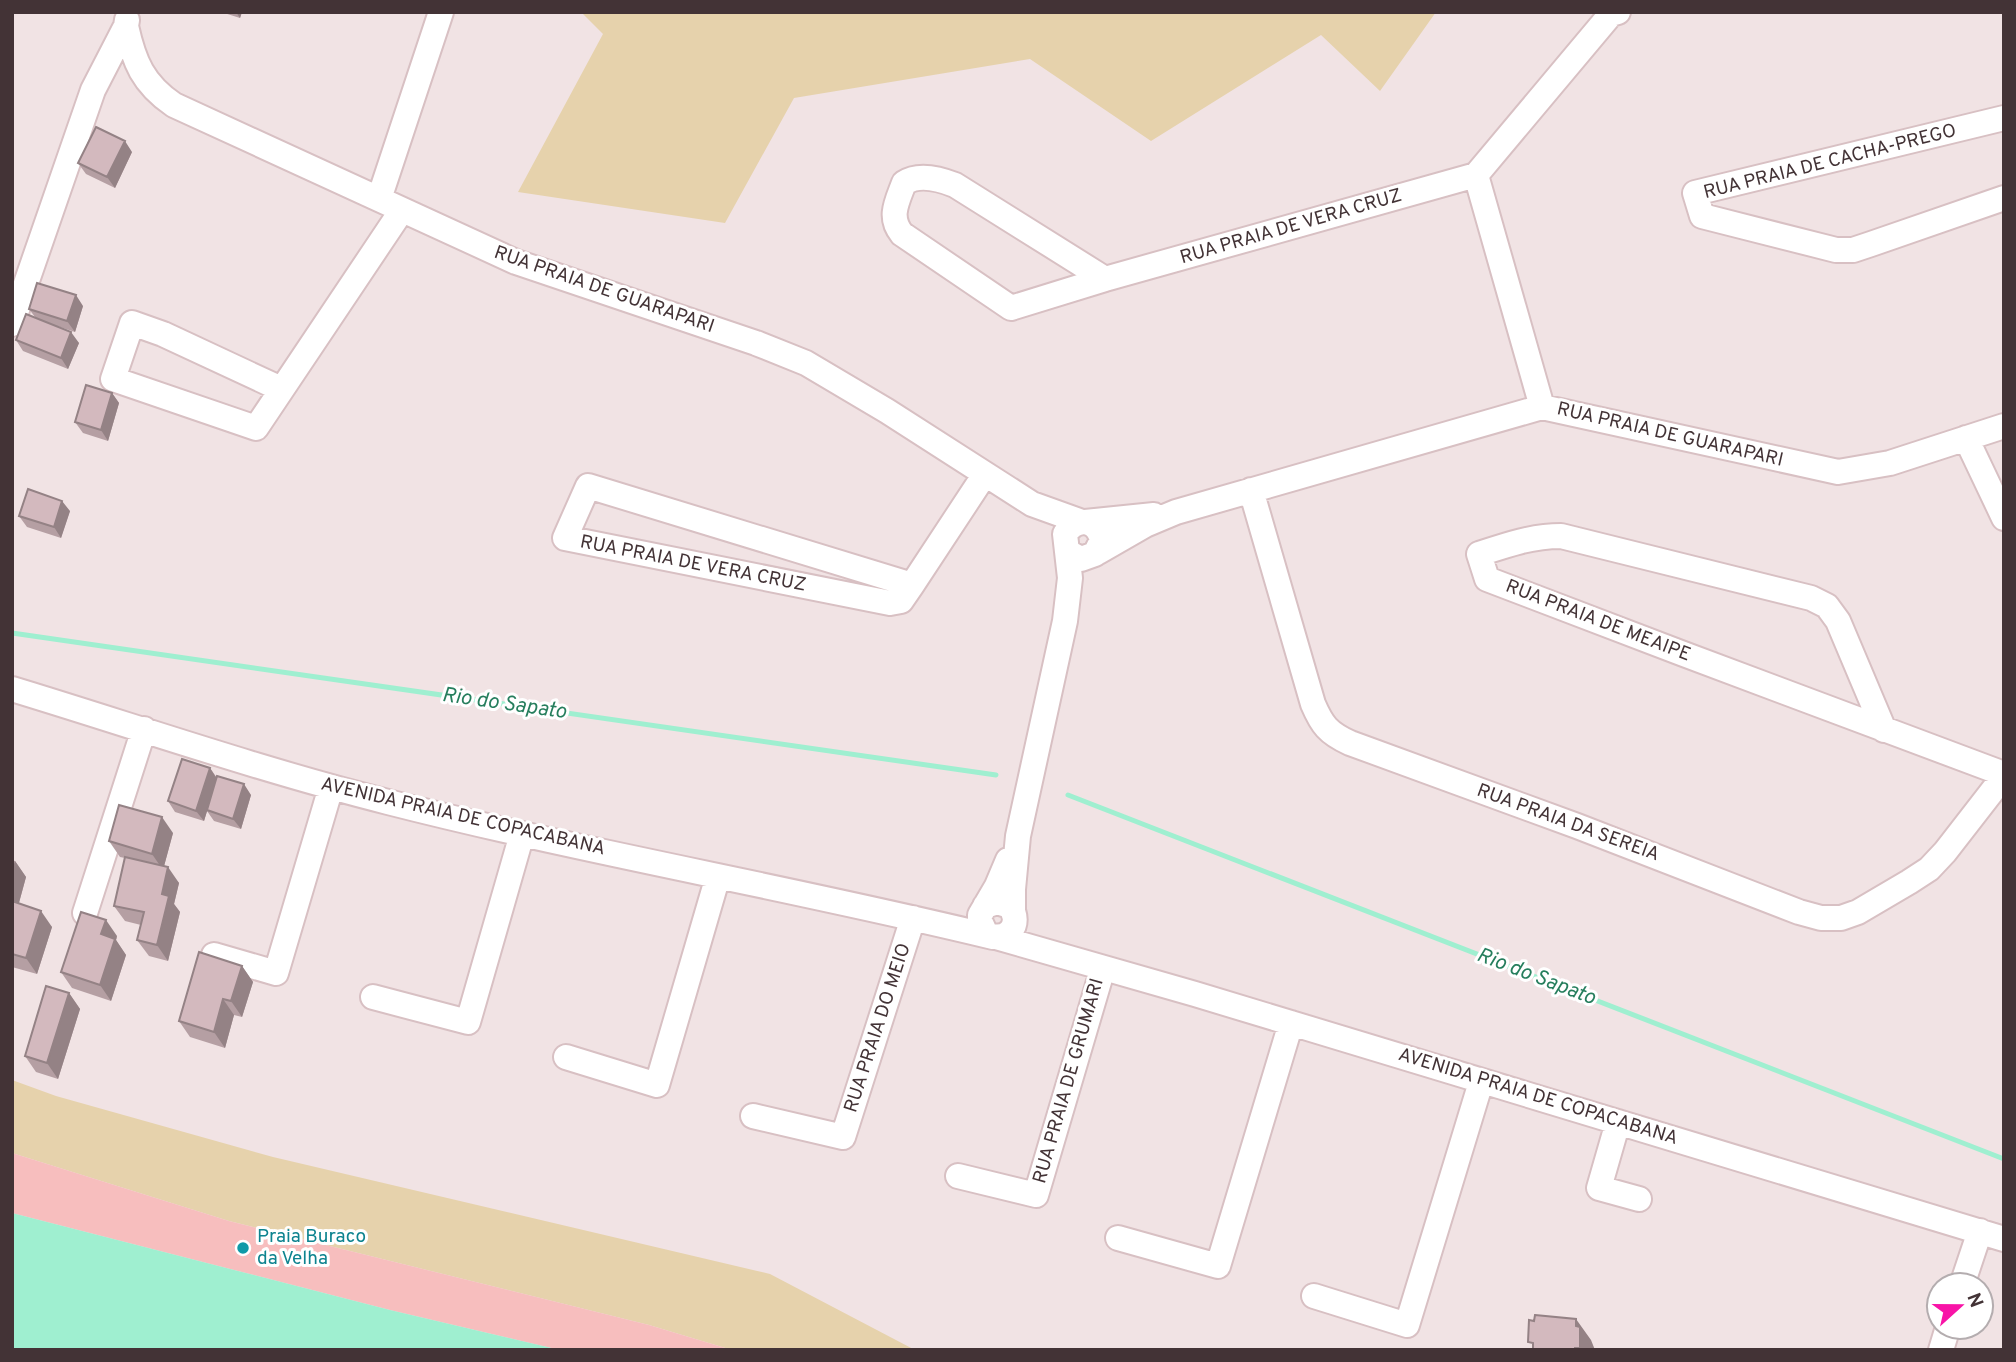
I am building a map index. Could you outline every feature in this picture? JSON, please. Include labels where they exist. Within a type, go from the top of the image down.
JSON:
[{"type":"street","points":[[379,199],[441,12]]},
{"type":"street","points":[[1542,407],[1476,175],[1613,13]]},
{"type":"street","points":[[12,324],[93,90],[127,19]]},
{"type":"street","name":"RUA PRAIA DE GUARAPARI","points":[[127,19],[131,50],[141,73],[156,93],[165,99],[516,262],[757,343],[806,363],[887,411],[1032,504],[1084,522],[1175,512]]},
{"type":"street","name":"RUA PRAIA DE CACHA-PREGO","points":[[2004,118],[1695,193],[1702,216],[1836,250],[1853,250],[2004,198]]},
{"type":"street","name":"RUA PRAIA DE VERA CRUZ","points":[[1105,279],[955,185],[932,178],[908,180],[904,183],[893,214],[902,234],[1011,308],[1476,175]]},
{"type":"street","points":[[281,389],[163,334],[132,323],[113,379],[256,428],[402,209]]},
{"type":"street","name":"RUA PRAIA DE GUARAPARI","points":[[1096,553],[1145,525],[1175,512],[1542,407],[1838,472],[1890,463],[2004,426]]},
{"type":"street","points":[[1966,438],[2004,518]]},
{"type":"street","name":"RUA PRAIA DE VERA CRUZ","points":[[912,585],[588,486],[565,538],[890,603],[901,601],[912,585],[985,474]]},
{"type":"street","name":"RUA PRAIA DA SEREIA","points":[[1251,491],[1313,704],[1321,721],[1333,735],[1350,743],[1821,918],[1841,918],[1858,912],[1929,869],[2004,775]]},
{"type":"street","name":"RUA PRAIA DE GUARAPARI","points":[[1032,504],[1055,530],[1067,550]]},
{"type":"street","points":[[1018,836],[980,921],[986,934],[994,937],[1007,935],[1014,925],[1014,867],[1018,836],[1065,621],[1070,578],[1065,534],[1069,527],[1084,522],[1092,524],[1102,540],[1079,580],[1065,621]]},
{"type":"street","name":"RUA PRAIA DE MEAIPE","points":[[1884,730],[1838,621],[1826,606],[1811,597],[1560,536],[1526,539],[1479,554],[1487,579],[1884,730],[2004,775]]},
{"type":"street","points":[[1067,550],[1081,559],[1096,553]]},
{"type":"street","name":"AVENIDA PRAIA DE COPACABANA","points":[[12,689],[331,787],[522,834],[994,937],[1291,1023],[2004,1239]]},
{"type":"street","points":[[85,913],[144,729]]},
{"type":"street","points":[[214,955],[276,973],[331,787]]},
{"type":"street","points":[[373,997],[468,1022],[522,834]]},
{"type":"street","points":[[566,1057],[657,1085],[718,876]]},
{"type":"street","points":[[985,907],[991,903],[1004,903],[1014,913]]},
{"type":"street","name":"AVENIDA PRAIA DE COPACABANA","points":[[917,919],[958,915],[985,907]]},
{"type":"street","name":"AVENIDA PRAIA DE COPACABANA","points":[[1014,913],[1072,959]]},
{"type":"street","name":"RUA PRAIA DO MEIO","points":[[753,1116],[843,1137],[917,919]]},
{"type":"street","name":"RUA PRAIA DE GRUMARI","points":[[958,1176],[1036,1195],[1103,968]]},
{"type":"street","points":[[1118,1238],[1218,1266],[1291,1023]]},
{"type":"street","points":[[1314,1296],[1407,1325],[1481,1082]]},
{"type":"street","points":[[1618,1122],[1599,1188],[1639,1199]]},
{"type":"street","points":[[1967,1271],[1980,1231]]},
{"type":"shaded area","points":[[581,12],[1436,12],[1380,91],[1321,35],[1151,141],[1030,59],[794,98],[725,223],[518,192],[603,34]]},
{"type":"shaded area","points":[[12,1080],[56,1096],[273,1157],[770,1274],[915,1350],[732,1350],[649,1325],[229,1221],[12,1153]]},
{"type":"shaded area","points":[[12,1213],[390,1310],[560,1350],[12,1350]]},
{"type":"sand","name":"Praia Buraco da Velha","points":[[12,1153],[229,1221],[649,1325],[732,1350],[560,1350],[390,1310],[12,1213]]},
{"type":"building","points":[[96,127],[125,141],[107,177],[78,163]]},
{"type":"building","points":[[37,283],[76,295],[67,321],[29,309]]},
{"type":"building","points":[[26,314],[71,332],[61,358],[16,340]]},
{"type":"building","points":[[86,385],[112,393],[101,430],[75,422]]},
{"type":"building","points":[[28,489],[62,501],[54,527],[19,516]]},
{"type":"building","points":[[182,759],[210,768],[196,811],[168,801]]},
{"type":"building","points":[[217,776],[244,784],[233,819],[207,810]]},
{"type":"building","points":[[119,805],[162,817],[152,854],[109,841]]},
{"type":"building","points":[[125,857],[168,867],[162,894],[169,896],[157,945],[137,940],[144,912],[114,906]]},
{"type":"building","points":[[12,901],[41,911],[26,958],[12,954]]},
{"type":"building","points":[[81,912],[106,920],[101,934],[115,939],[100,985],[61,972]]},
{"type":"building","points":[[199,952],[242,966],[231,1001],[223,999],[214,1032],[179,1021]]},
{"type":"building","points":[[46,986],[69,993],[47,1063],[25,1056]]},
{"type":"building","points":[[1535,1315],[1576,1319],[1576,1326],[1580,1327],[1580,1348],[1533,1350],[1533,1343],[1528,1342],[1529,1320],[1534,1321]]},
{"type":"waterway","name":"Rio do Sapato","points":[[12,633],[996,775]]},
{"type":"waterway","name":"Rio do Sapato","points":[[1068,795],[2004,1159]]},
{"type":"place","name":"Praia Buraco da Velha","points":[[243,1248]]}]
